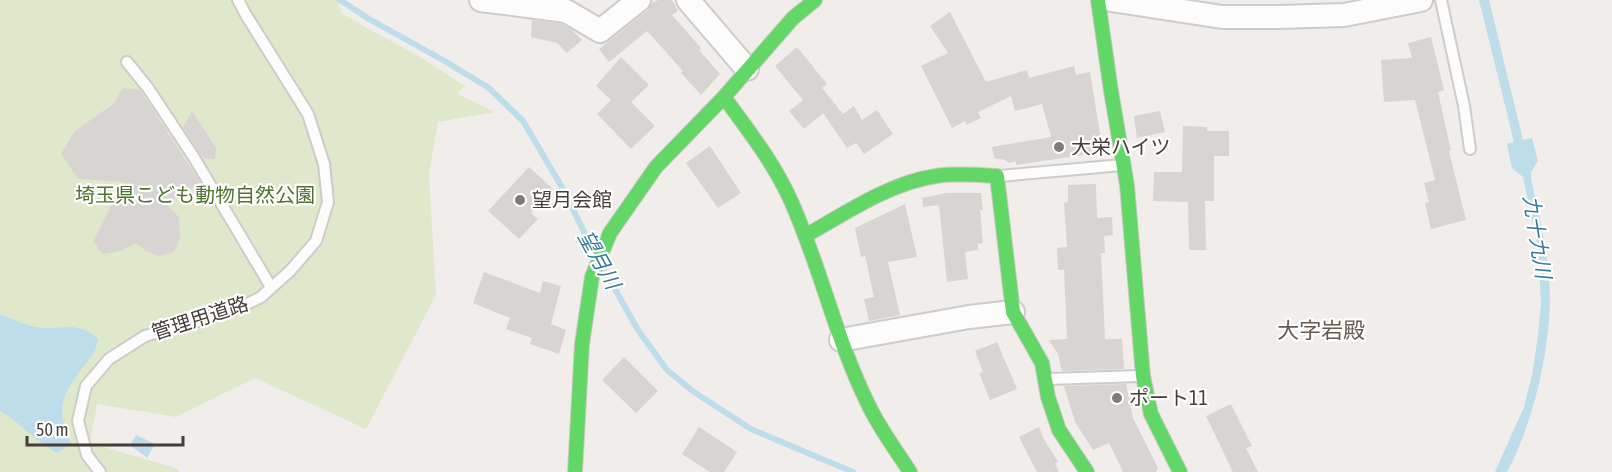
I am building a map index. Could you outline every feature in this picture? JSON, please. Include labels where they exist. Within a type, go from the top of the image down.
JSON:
[{"type":"street","points":[[481,0],[566,11],[600,31],[639,0]]},
{"type":"street","points":[[688,0],[747,69]]},
{"type":"street","points":[[575,472],[582,344],[592,277],[610,233],[656,167],[724,97],[794,18],[815,0]]},
{"type":"street","points":[[1098,0],[1110,91],[1127,185],[1143,376],[1151,414],[1180,472]]},
{"type":"street","points":[[1111,0],[1222,16],[1278,17],[1344,15],[1421,0]]},
{"type":"street","points":[[724,97],[768,159],[790,199],[806,236],[841,340],[869,407],[910,472]]},
{"type":"street","points":[[806,236],[898,187],[928,178],[954,175],[997,176],[1013,312],[1042,363],[1053,414],[1059,430],[1088,472]]},
{"type":"street","points":[[841,340],[969,316],[1013,312]]},
{"type":"lane","name":"管理用道路","points":[[100,472],[87,455],[78,421],[86,386],[108,359],[145,336],[239,308],[261,297],[316,241],[328,202],[324,164],[308,114],[238,0]]},
{"type":"lane","points":[[1441,0],[1464,105],[1470,149]]},
{"type":"lane","points":[[128,62],[193,156],[271,287]]},
{"type":"lane","points":[[997,176],[1124,164]]},
{"type":"lane","points":[[1045,379],[1143,376]]},
{"type":"green space","name":"埼玉県こども動物自然公園","points":[[0,0],[337,0],[342,14],[420,57],[465,86],[457,94],[495,112],[438,122],[429,174],[436,295],[366,429],[255,378],[176,417],[97,404],[90,443],[176,468],[180,472],[0,472]]},
{"type":"water","name":"九十九川","points":[[1479,0],[1489,0],[1523,140],[1532,138],[1538,161],[1531,176],[1548,265],[1550,288],[1547,343],[1538,388],[1525,432],[1507,472],[1495,472],[1524,407],[1538,336],[1541,303],[1538,247],[1523,177],[1512,168],[1507,144],[1514,142]]},
{"type":"water","points":[[0,314],[36,327],[83,329],[98,339],[93,354],[65,395],[63,421],[71,444],[57,453],[0,411]]},
{"type":"water","points":[[136,435],[155,444],[147,458],[130,445]]},
{"type":"building","points":[[658,0],[672,0],[678,11],[672,15],[720,74],[701,95],[647,31],[609,62],[599,49]]},
{"type":"building","points":[[950,12],[986,82],[1027,70],[1029,78],[1074,66],[1076,75],[1090,72],[1103,152],[1016,165],[1016,161],[1009,163],[994,158],[992,147],[1051,137],[1042,104],[1015,111],[1011,96],[978,112],[981,118],[966,125],[965,121],[952,128],[921,66],[948,53],[930,26]]},
{"type":"building","points":[[532,20],[562,24],[582,40],[567,53],[557,43],[531,37]]},
{"type":"building","points":[[1431,37],[1444,90],[1438,92],[1451,151],[1449,151],[1466,220],[1431,229],[1425,203],[1429,202],[1424,183],[1435,180],[1415,100],[1384,102],[1381,60],[1412,58],[1408,43]]},
{"type":"building","points":[[797,47],[827,84],[822,88],[843,114],[854,106],[862,120],[877,110],[893,134],[864,154],[856,143],[847,148],[823,113],[804,129],[789,111],[803,100],[775,66]]},
{"type":"building","points":[[621,57],[649,85],[631,102],[655,126],[631,149],[597,114],[611,100],[596,86]]},
{"type":"building","points":[[123,88],[140,90],[200,182],[166,204],[179,217],[180,239],[174,252],[159,256],[146,251],[136,243],[121,251],[102,254],[93,241],[123,182],[78,179],[61,154],[75,131],[113,104]]},
{"type":"building","points":[[192,111],[216,148],[215,159],[203,158],[183,128]]},
{"type":"building","points":[[1160,111],[1165,132],[1137,138],[1134,116]]},
{"type":"building","points":[[1183,126],[1207,127],[1207,131],[1229,131],[1229,156],[1214,156],[1214,201],[1205,201],[1206,250],[1189,250],[1188,202],[1153,201],[1154,172],[1182,172]]},
{"type":"building","points":[[710,146],[741,193],[718,208],[686,163]]},
{"type":"building","name":"望月会館","points":[[529,167],[553,189],[531,213],[538,219],[519,239],[488,211]]},
{"type":"building","points":[[1096,184],[1097,218],[1112,217],[1113,235],[1104,236],[1105,253],[1101,253],[1105,339],[1122,339],[1124,369],[1062,371],[1058,354],[1049,340],[1067,339],[1064,270],[1058,270],[1057,248],[1067,247],[1064,203],[1068,202],[1068,185]]},
{"type":"building","points":[[946,193],[981,193],[983,210],[980,210],[983,243],[978,244],[978,250],[965,252],[968,279],[947,282],[939,205],[923,207],[922,198]]},
{"type":"building","points":[[905,204],[917,257],[888,262],[900,315],[869,321],[864,299],[874,297],[865,256],[861,257],[855,228]]},
{"type":"building","points":[[484,272],[540,293],[543,281],[561,286],[551,324],[566,330],[559,354],[530,344],[532,338],[506,329],[510,318],[473,303]]},
{"type":"building","points":[[997,342],[1017,389],[990,400],[979,373],[983,372],[975,351]]},
{"type":"building","points":[[624,357],[658,391],[636,413],[602,380]]},
{"type":"building","points":[[1126,384],[1133,418],[1158,468],[1156,472],[1123,472],[1109,443],[1093,450],[1075,422],[1064,386]]},
{"type":"building","points":[[1231,404],[1252,446],[1246,448],[1258,472],[1233,472],[1206,416]]},
{"type":"building","points":[[699,427],[737,452],[724,472],[710,472],[682,454]]},
{"type":"building","points":[[1039,427],[1058,462],[1055,464],[1059,472],[1037,472],[1019,437]]},
{"type":"waterway","name":"望月川","points":[[340,0],[489,88],[523,121],[563,189],[592,248]]},
{"type":"waterway","name":"望月川","points":[[606,273],[638,330],[667,370],[694,392],[751,429],[853,472]]},
{"type":"traffic: fast","points":[[575,472],[582,344],[592,277],[610,233],[656,167],[724,97],[793,18],[815,0]]},
{"type":"traffic: fast","points":[[1098,0],[1127,185],[1143,376],[1151,414],[1180,472]]},
{"type":"traffic: fast","points":[[724,97],[777,173],[791,201],[857,381],[878,423],[910,472]]},
{"type":"traffic: fast","points":[[805,236],[868,200],[901,185],[936,176],[966,174],[997,176],[1013,312],[1042,363],[1048,397],[1059,430],[1087,472]]},
{"type":"place","name":"大栄ハイツ","points":[[1059,147]]},
{"type":"place","name":"望月会館","points":[[520,200]]},
{"type":"place","name":"ポート11","points":[[1117,398]]},
{"type":"district","name":"大字岩殿","points":[[1321,330]]}]
